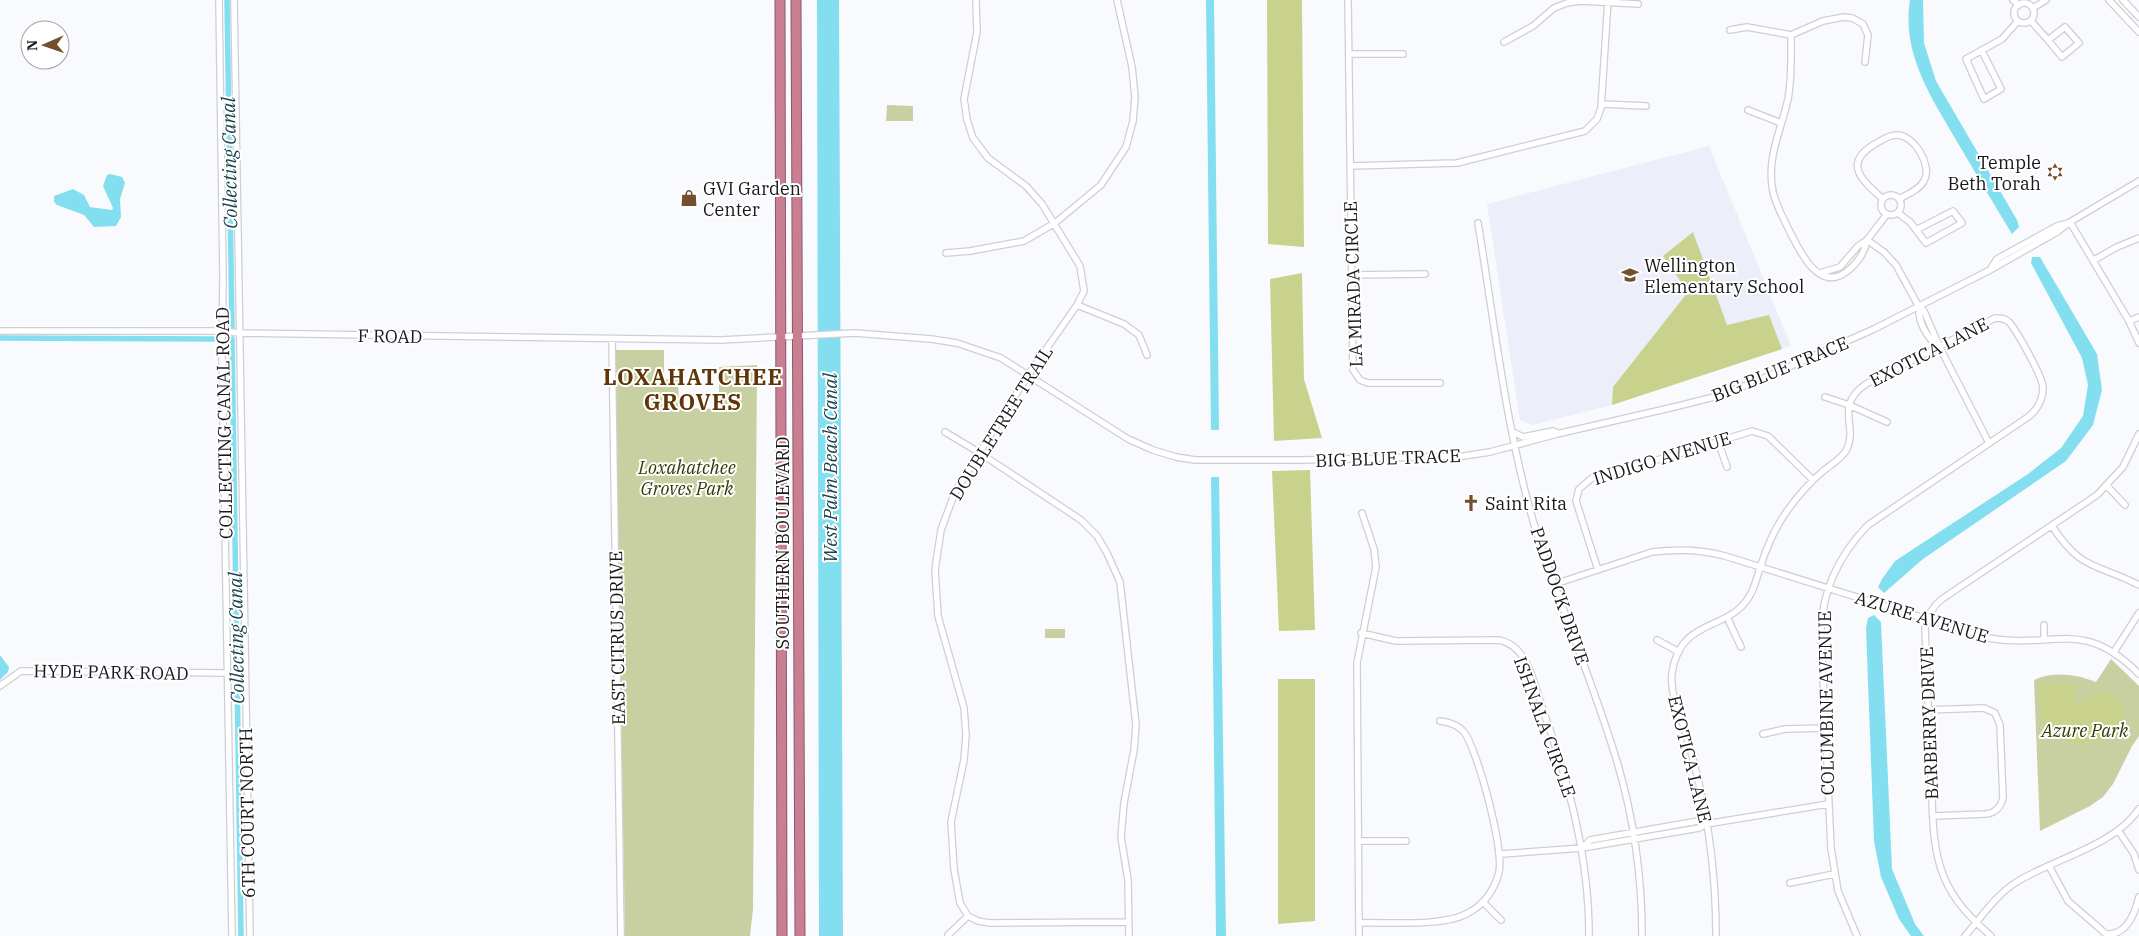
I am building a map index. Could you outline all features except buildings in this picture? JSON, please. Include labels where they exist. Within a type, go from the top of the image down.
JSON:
[{"type":"highway","name":"SOUTHERN BOULEVARD","points":[[780,0],[782,936]]},
{"type":"highway","name":"SOUTHERN BOULEVARD","points":[[796,0],[800,936]]},
{"type":"street","name":"COLLECTING CANAL ROAD","points":[[219,0],[222,331],[232,936]]},
{"type":"street","name":"6TH COURT NORTH","points":[[234,0],[250,936]]},
{"type":"street","points":[[976,0],[976,32],[964,99],[967,120],[973,138],[988,158],[1026,186],[1055,223],[1080,266],[1084,291],[1077,305],[1124,324],[1139,335],[1148,355]]},
{"type":"street","points":[[946,253],[970,251],[1024,240],[1055,223],[1101,184],[1126,147],[1133,121],[1135,97],[1132,67],[1117,0]]},
{"type":"street","name":"LA MIRADA CIRCLE","points":[[1348,0],[1352,366],[1357,378],[1368,383],[1440,383]]},
{"type":"street","points":[[2013,0],[2018,5]]},
{"type":"street","points":[[2033,8],[2046,0]]},
{"type":"street","points":[[2109,0],[2139,32]]},
{"type":"street","points":[[2123,0],[2139,17]]},
{"type":"street","points":[[1504,42],[1522,33],[1562,4],[1576,1],[1608,1],[1638,4]]},
{"type":"street","points":[[1350,166],[1441,164],[1480,158],[1582,132],[1592,126],[1597,120],[1602,104],[1608,1]]},
{"type":"street","points":[[2028,4],[2033,8],[2034,15],[2031,21],[2026,23],[2018,21],[2014,13],[2018,5],[2028,4]]},
{"type":"street","points":[[1730,30],[1747,27],[1791,35],[1823,21],[1844,17],[1852,18],[1863,24],[1868,35],[1865,62]]},
{"type":"street","points":[[1982,51],[2001,89],[1984,99],[1966,59],[2002,39],[2018,21]]},
{"type":"street","points":[[2031,21],[2062,57],[2079,43],[2065,27],[2048,40]]},
{"type":"street","points":[[1791,35],[1790,84],[1771,165],[1774,195],[1804,260],[1818,273],[1832,278],[1846,273],[1857,263],[1866,250],[1867,240]]},
{"type":"street","points":[[1349,54],[1404,54]]},
{"type":"street","points":[[1602,104],[1646,106]]},
{"type":"street","points":[[1748,110],[1781,123]]},
{"type":"street","points":[[1883,199],[1860,177],[1857,168],[1864,150],[1896,135],[1906,136],[1914,142],[1927,170],[1925,179],[1920,187],[1899,198]]},
{"type":"street","name":"BIG BLUE TRACE","points":[[780,338],[798,335],[855,333],[957,343],[1001,358],[1128,439],[1153,450],[1195,460],[1302,460],[1464,456],[1490,452],[1515,444],[1714,397],[1825,352],[1919,307],[1990,270],[1998,259],[2057,226],[2070,222],[2139,182]]},
{"type":"street","points":[[1891,194],[1899,198],[1901,207],[1898,213],[1887,214],[1881,207],[1883,199],[1891,194]]},
{"type":"street","points":[[1898,213],[1916,230],[1926,243],[1962,223],[1953,211],[1916,230]]},
{"type":"street","points":[[1818,273],[1840,267],[1858,246],[1867,240],[1887,214]]},
{"type":"street","points":[[2070,222],[2129,321],[2139,343]]},
{"type":"street","name":"PADDOCK DRIVE","points":[[1478,223],[1515,444],[1529,506],[1613,748],[1626,794],[1634,836],[1640,887],[1642,936]]},
{"type":"street","points":[[2094,260],[2117,247],[2139,238]]},
{"type":"street","points":[[1867,240],[1884,252],[1896,265],[1919,307],[1918,318],[1930,340],[1940,348],[1990,443]]},
{"type":"street","points":[[1352,275],[1425,274]]},
{"type":"street","name":"DOUBLETREE TRAIL","points":[[968,916],[960,903],[954,869],[951,822],[964,760],[966,735],[964,708],[938,616],[935,570],[940,530],[956,492],[980,452],[1028,375],[1077,305]]},
{"type":"street","name":"EXOTICA LANE","points":[[1716,936],[1714,881],[1706,824],[1697,776],[1672,691],[1672,673],[1679,652],[1698,631],[1738,610],[1749,598],[1778,526],[1813,480],[1842,455],[1847,448],[1849,439],[1847,418],[1849,405],[1856,393],[1866,384],[1940,348],[1995,318]]},
{"type":"street","name":"COLUMBINE AVENUE","points":[[1857,936],[1844,907],[1834,874],[1830,848],[1821,632],[1828,588],[1844,554],[1868,525],[1990,443],[2034,412],[2039,405],[2043,389],[2039,373],[2011,324],[2005,319],[1995,318]]},
{"type":"street","points":[[2129,321],[2139,318]]},
{"type":"street","name":"F ROAD","points":[[0,331],[222,331],[239,333],[721,340],[780,338]]},
{"type":"street","name":"EAST CITRUS DRIVE","points":[[612,339],[621,936]]},
{"type":"street","points":[[1825,397],[1849,405],[1887,422]]},
{"type":"street","points":[[1513,432],[1523,437],[1553,431],[1560,434]]},
{"type":"street","points":[[945,432],[980,452],[1081,520],[1097,536],[1108,553],[1120,582],[1136,725],[1134,750],[1124,803],[1121,837],[1128,880],[1129,936]]},
{"type":"street","name":"INDIGO AVENUE","points":[[1598,570],[1577,506],[1578,493],[1584,482],[1596,476],[1747,432],[1764,434],[1813,480]]},
{"type":"street","points":[[1927,620],[1932,608],[1942,599],[2085,504],[2107,486],[2123,467],[2139,434]]},
{"type":"street","points":[[1718,441],[1727,467]]},
{"type":"street","points":[[2107,486],[2125,504]]},
{"type":"street","points":[[1359,936],[1356,675],[1361,633],[1376,567],[1374,549],[1362,513]]},
{"type":"street","points":[[2052,526],[2067,548],[2082,561],[2139,585]]},
{"type":"street","name":"AZURE AVENUE","points":[[1555,584],[1652,552],[1684,550],[1715,553],[1927,620],[1997,640],[2081,639],[2092,642],[2114,652],[2139,674]]},
{"type":"street","points":[[2114,652],[2139,613]]},
{"type":"street","points":[[1727,617],[1741,647]]},
{"type":"street","name":"BARBERRY DRIVE","points":[[1927,620],[1925,628],[1928,710],[1936,854],[1943,876],[1960,906],[1991,936]]},
{"type":"street","points":[[2044,625],[2044,639]]},
{"type":"street","name":"ISHNALA CIRCLE","points":[[1361,633],[1396,641],[1499,640],[1517,648],[1526,662],[1564,772],[1582,848],[1588,898],[1589,936]]},
{"type":"street","points":[[1657,640],[1679,652]]},
{"type":"street","name":"HYDE PARK ROAD","points":[[0,686],[21,671],[228,673]]},
{"type":"street","points":[[1928,710],[1984,708],[1995,713],[2000,725],[2003,798],[2000,806],[1990,813],[1933,816]]},
{"type":"street","points":[[1359,922],[1442,922],[1460,917],[1483,902],[1497,879],[1501,854],[1487,794],[1468,739],[1455,725],[1440,721]]},
{"type":"street","points":[[1763,734],[1785,729],[1825,728]]},
{"type":"street","points":[[1501,854],[1582,848],[1634,836],[1699,828],[1706,824],[1828,804]]},
{"type":"street","points":[[1964,936],[2013,885],[2118,830],[2139,809]]},
{"type":"street","points":[[2118,830],[2134,854],[2139,870]]},
{"type":"street","points":[[1358,842],[1406,841]]},
{"type":"street","points":[[2049,866],[2068,901],[2076,910],[2106,934],[2114,935],[2123,930],[2133,914],[2139,897]]},
{"type":"street","points":[[1790,883],[1834,874]]},
{"type":"street","points":[[1483,902],[1501,920]]},
{"type":"street","points":[[948,935],[968,916],[978,921],[990,923],[1129,922]]},
{"type":"shaded area","name":"Wellington Elementary School","points":[[1709,146],[1791,346],[1612,405],[1532,425],[1520,420],[1487,204]]},
{"type":"green space","points":[[1267,0],[1302,0],[1304,247],[1268,244]]},
{"type":"green space","points":[[887,105],[913,106],[913,121],[886,121]]},
{"type":"green space","points":[[1693,232],[1727,325],[1769,315],[1782,349],[1612,405],[1613,387],[1688,292],[1663,256]]},
{"type":"green space","points":[[1302,273],[1304,379],[1322,438],[1274,441],[1270,279]]},
{"type":"green space","name":"Loxahatchee Groves Park","points":[[615,350],[664,350],[664,379],[678,380],[679,408],[719,409],[719,367],[757,365],[753,909],[750,936],[625,936]]},
{"type":"green space","points":[[1310,470],[1315,630],[1279,631],[1272,471]]},
{"type":"green space","points":[[1045,629],[1065,629],[1065,638],[1045,638]]},
{"type":"green space","name":"Azure Park","points":[[2111,659],[2139,686],[2139,736],[2113,784],[2103,797],[2090,806],[2040,831],[2034,680],[2049,675],[2065,675],[2081,677],[2096,682]]},
{"type":"green space","points":[[1278,679],[1315,679],[1315,921],[1278,924]]},
{"type":"green space","points":[[2073,683],[2078,703],[2107,689],[2128,714],[2107,735],[2078,746],[2045,731],[2039,699],[2039,684]]},
{"type":"water","name":"West Palm Beach Canal","points":[[817,0],[839,0],[843,936],[819,936]]},
{"type":"water","points":[[1206,0],[1214,0],[1219,430],[1211,430]]},
{"type":"water","points":[[1910,0],[1923,0],[1924,43],[1936,81],[2017,220],[2019,227],[2012,234],[1939,111],[1921,76],[1910,40],[1908,20]]},
{"type":"water","points":[[107,175],[122,177],[125,183],[120,199],[121,217],[116,226],[94,227],[84,215],[57,205],[54,202],[54,196],[73,189],[84,195],[90,207],[112,210],[113,208],[103,186]]},
{"type":"water","points":[[2032,257],[2040,257],[2097,354],[2102,390],[2093,425],[2066,461],[1923,559],[1884,593],[1878,587],[1895,561],[2028,474],[2061,448],[2083,416],[2088,385],[2082,358],[2031,263]]},
{"type":"water","points":[[1211,477],[1219,477],[1226,936],[1216,936]]},
{"type":"water","points":[[1874,615],[1881,622],[1892,869],[1915,924],[1924,936],[1911,936],[1899,919],[1881,877],[1874,841],[1866,628],[1868,618]]},
{"type":"water","points":[[0,655],[9,667],[8,672],[0,680]]},
{"type":"waterway","name":"Collecting Canal","points":[[227,0],[232,327]]},
{"type":"waterway","points":[[0,338],[213,339]]},
{"type":"waterway","name":"Collecting Canal","points":[[232,339],[241,936]]},
{"type":"place","name":"Temple Beth Torah","points":[[2055,172]]},
{"type":"place","name":"GVI Garden Center","points":[[689,198]]},
{"type":"place","name":"Wellington Elementary School","points":[[1630,275]]},
{"type":"place","name":"Saint Rita","points":[[1471,503]]},
{"type":"district","name":"LOXAHATCHEE GROVES","points":[[693,388]]}]
